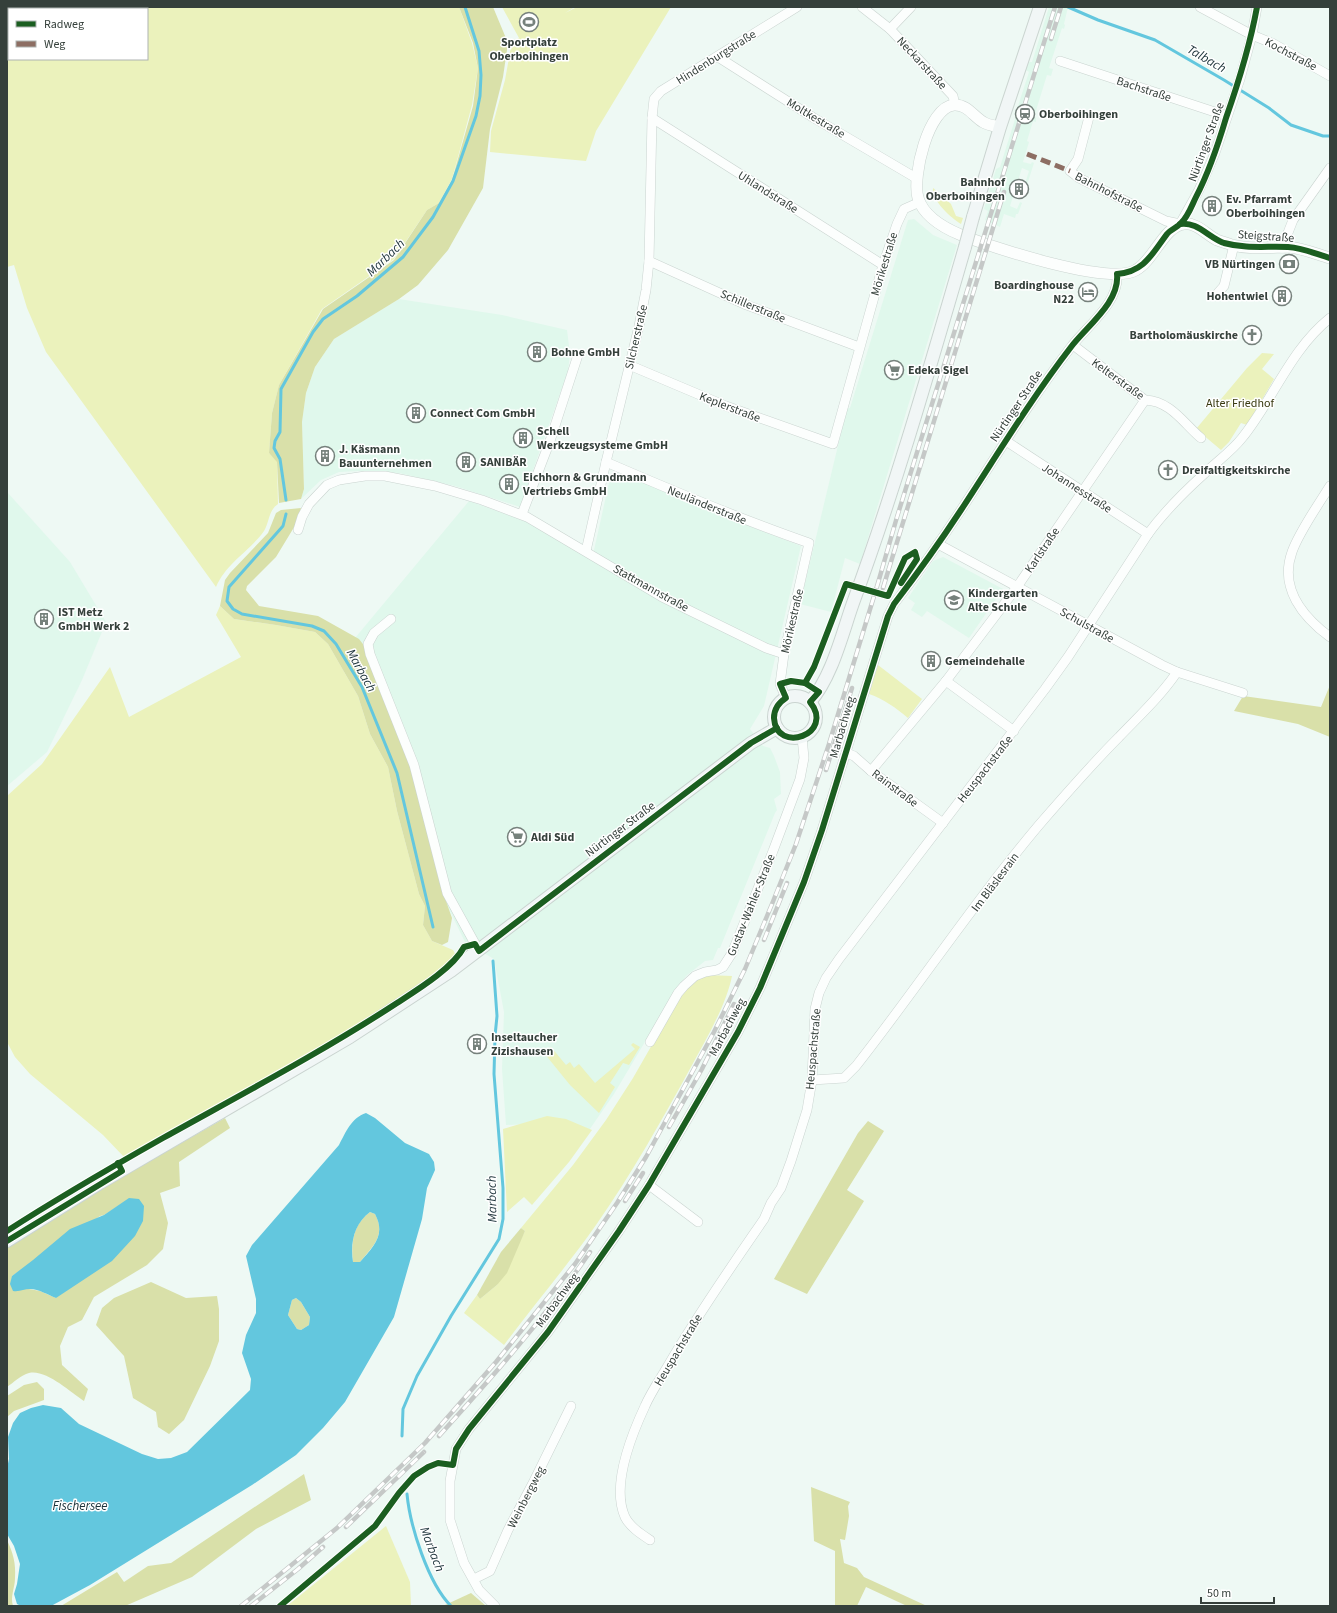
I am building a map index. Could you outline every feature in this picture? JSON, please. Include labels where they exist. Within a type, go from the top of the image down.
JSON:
[{"type":"main road","points":[[810,702],[819,692],[832,662],[866,568],[945,320],[1000,127],[1040,7]]},
{"type":"main road","points":[[798,696],[810,702],[816,712],[816,721],[811,731],[802,737],[795,738],[780,732],[774,720],[774,713],[778,704],[786,698],[798,696]]},
{"type":"main road","name":"Nürtinger Straße","points":[[7,1241],[100,1183],[350,1037],[451,972],[743,750],[777,728]]},
{"type":"street","name":"Hindenburgstraße","points":[[652,118],[654,99],[661,91],[797,7]]},
{"type":"street","name":"Neckarstraße","points":[[862,7],[890,29],[953,96],[956,105]]},
{"type":"street","points":[[890,29],[911,7]]},
{"type":"street","name":"Kochstraße","points":[[1200,7],[1274,44],[1330,76]]},
{"type":"street","name":"Nürtinger Straße","points":[[920,202],[927,213],[937,223],[962,236],[1038,259],[1088,271],[1128,274],[1136,270],[1145,262],[1172,229],[1180,224],[1204,181],[1236,93],[1252,34],[1257,7]]},
{"type":"street","name":"Moltkestraße","points":[[718,57],[814,118],[916,178]]},
{"type":"street","name":"Bachstraße","points":[[1060,61],[1227,116]]},
{"type":"street","points":[[920,202],[916,178],[919,159],[933,124],[945,109],[956,105],[968,109],[983,122],[1000,127]]},
{"type":"street","name":"Silcherstraße","points":[[586,551],[639,326],[646,290],[649,261],[652,118]]},
{"type":"street","name":"Uhlandstraße","points":[[652,118],[883,265]]},
{"type":"street","name":"Bahnhofstraße","points":[[1089,118],[1078,159],[1070,171],[1079,178],[1166,221],[1180,224]]},
{"type":"street","points":[[1282,248],[1293,220],[1330,168]]},
{"type":"street","name":"Mörikestraße","points":[[833,444],[859,347],[883,265],[897,224],[904,209],[920,202]]},
{"type":"street","name":"Steigstraße","points":[[1180,224],[1194,225],[1218,241],[1234,245],[1245,247],[1304,250],[1330,258]]},
{"type":"street","points":[[1216,295],[1224,286],[1234,245]]},
{"type":"street","name":"Schillerstraße","points":[[649,261],[744,304],[859,347]]},
{"type":"street","name":"Nürtinger Straße","points":[[931,553],[1042,385],[1112,298],[1118,282],[1118,274]]},
{"type":"street","name":"Heuspachstraße","points":[[650,1540],[639,1533],[626,1518],[621,1503],[624,1465],[631,1438],[645,1405],[683,1339],[764,1219],[780,1188],[791,1161],[807,1110],[812,1080],[815,1009],[819,994],[826,978],[942,823],[1014,731],[1068,657],[1148,534],[1174,503],[1242,438],[1284,372],[1311,336],[1330,318]]},
{"type":"street","name":"Kelterstraße","points":[[1073,345],[1145,400],[1155,400],[1178,414],[1189,425],[1192,431],[1201,438]]},
{"type":"street","points":[[522,514],[550,441],[578,355]]},
{"type":"street","name":"Keplerstraße","points":[[629,365],[726,406],[833,444]]},
{"type":"street","name":"Karlstraße","points":[[871,771],[946,681],[1017,587],[1145,400]]},
{"type":"street","name":"Johannesstraße","points":[[1006,441],[1148,534]]},
{"type":"street","name":"Neuländerstraße","points":[[606,462],[676,493],[755,524],[809,543]]},
{"type":"street","name":"Stattmannstraße","points":[[298,530],[302,517],[309,504],[327,485],[339,480],[365,476],[385,476],[435,486],[522,514],[662,597],[766,648],[784,654]]},
{"type":"street","points":[[1330,486],[1299,538],[1292,552],[1288,569],[1289,583],[1294,598],[1303,613],[1316,627],[1330,637]]},
{"type":"street","name":"Mörikestraße","points":[[786,698],[780,684],[784,654],[809,543]]},
{"type":"street","name":"Schulstraße","points":[[938,544],[1137,653],[1177,672],[1243,693]]},
{"type":"street","name":"Marbachweg","points":[[495,1606],[479,1590],[464,1563],[450,1520],[450,1481],[456,1449],[469,1429],[543,1337],[583,1283],[649,1185],[730,1044],[760,988],[804,882],[822,830],[888,616],[894,604],[931,553]]},
{"type":"street","points":[[390,619],[374,633],[368,644],[370,654],[414,765],[447,893],[479,951]]},
{"type":"street","name":"Im Bläslesrain","points":[[812,1080],[844,1078],[856,1066],[995,880],[1040,825],[1115,741],[1159,695],[1177,672]]},
{"type":"street","points":[[946,681],[1014,731]]},
{"type":"street","name":"Gustav-Wahler-Straße","points":[[650,1042],[678,993],[684,986],[696,976],[723,967],[732,953],[800,779],[804,758],[802,737]]},
{"type":"street","name":"Rainstraße","points":[[846,753],[854,756],[871,771],[942,823]]},
{"type":"street","points":[[649,1185],[698,1222]]},
{"type":"street","name":"Weinbergweg","points":[[474,1579],[490,1571],[508,1530],[571,1406]]},
{"type":"shaded area","points":[[1049,7],[1068,7],[1065,25],[1064,29],[1062,28],[1049,68],[1053,69],[1051,76],[1047,75],[1034,117],[1036,118],[1036,122],[1033,121],[1027,141],[1029,142],[1023,162],[1031,164],[1032,162],[1034,163],[1026,188],[1024,187],[1029,171],[1022,168],[1010,206],[1017,209],[1020,202],[1022,203],[1015,218],[1004,214],[1000,227],[985,220],[988,211],[984,209],[996,169],[1000,167],[1016,116],[1015,115],[1029,72],[1026,70],[1029,62],[1032,62]]},
{"type":"shaded area","points":[[914,219],[933,235],[957,245],[860,564],[845,558],[831,612],[800,604],[847,408],[850,408],[908,220]]},
{"type":"shaded area","points":[[399,299],[502,315],[567,330],[570,354],[568,371],[520,507],[455,486],[399,473],[360,471],[339,472],[321,480],[301,499],[304,489],[302,422],[306,393],[315,367],[334,339]]},
{"type":"shaded area","points":[[620,472],[691,504],[801,546],[764,706],[750,729],[763,746],[770,748],[780,772],[781,794],[774,799],[777,810],[720,948],[718,948],[713,960],[705,961],[686,976],[677,988],[614,1094],[583,1139],[531,1124],[506,1125],[502,1069],[504,1012],[494,959],[465,942],[442,895],[355,638],[469,501],[525,521],[592,559],[611,474]]},
{"type":"shaded area","points":[[7,492],[70,562],[106,622],[82,680],[47,752],[7,786]]},
{"type":"shaded area","name":"Kindergarten Alte Schule","points":[[943,557],[1003,589],[969,638],[927,611],[922,617],[911,610],[915,603],[908,598],[933,561]]},
{"type":"green space","points":[[7,7],[459,7],[472,43],[478,68],[472,105],[452,179],[439,203],[427,210],[394,259],[322,309],[279,385],[272,413],[269,453],[277,461],[278,504],[272,510],[264,531],[226,571],[216,587],[46,352],[27,308],[14,265],[7,267]]},
{"type":"green space","points":[[459,7],[493,7],[508,43],[503,77],[490,129],[483,188],[448,250],[418,285],[399,299],[334,339],[315,367],[306,393],[302,422],[304,489],[301,499],[279,503],[277,462],[269,453],[272,413],[279,385],[323,309],[394,260],[427,210],[439,203],[452,180],[473,106],[478,68],[473,43]]},
{"type":"green space","points":[[502,7],[575,7],[565,13],[577,7],[671,7],[596,131],[586,161],[490,152],[491,131],[505,80],[512,41],[519,38]]},
{"type":"green space","points":[[933,188],[951,204],[956,216],[963,218],[961,224],[952,218],[938,203],[933,193]]},
{"type":"green space","name":"Alter Friedhof","points":[[1262,353],[1274,354],[1262,369],[1274,379],[1247,425],[1241,423],[1229,442],[1221,450],[1196,429],[1247,368]]},
{"type":"green space","points":[[301,508],[296,524],[276,557],[247,586],[246,590],[259,606],[318,616],[359,639],[366,648],[412,767],[440,884],[452,918],[448,942],[442,945],[432,941],[423,925],[425,906],[419,894],[397,811],[388,767],[370,734],[358,696],[328,644],[315,632],[234,619],[220,606],[225,580],[268,533],[276,513],[281,510]]},
{"type":"green space","points":[[220,606],[234,619],[315,632],[328,644],[358,696],[370,734],[388,767],[397,811],[419,894],[425,906],[423,925],[432,941],[453,950],[456,955],[416,988],[331,1043],[124,1157],[103,1135],[30,1074],[15,1057],[7,1042],[7,796],[42,764],[110,667],[129,717],[241,657],[216,615]]},
{"type":"green space","points":[[878,665],[922,699],[908,718],[890,704],[869,694]]},
{"type":"green space","points":[[1330,685],[1330,737],[1298,724],[1234,711],[1243,696],[1321,707]]},
{"type":"green space","points":[[707,975],[732,976],[720,1011],[691,1067],[622,1187],[574,1255],[504,1345],[464,1313],[477,1295],[480,1299],[497,1285],[525,1231],[521,1228],[573,1165],[606,1120],[633,1078],[676,1003],[696,980]]},
{"type":"green space","points":[[633,1043],[640,1047],[629,1065],[623,1063],[610,1083],[615,1087],[599,1113],[570,1085],[544,1053],[551,1047],[566,1065],[570,1062],[574,1068],[579,1064],[595,1083],[635,1049],[631,1045]]},
{"type":"green space","points":[[547,1116],[566,1119],[592,1130],[569,1162],[532,1205],[524,1197],[507,1212],[503,1129]]},
{"type":"green space","points":[[225,1118],[230,1128],[179,1162],[180,1186],[160,1193],[168,1223],[163,1249],[147,1265],[94,1297],[82,1320],[68,1327],[60,1346],[62,1365],[88,1389],[84,1401],[65,1387],[43,1374],[29,1373],[23,1375],[7,1387],[7,1248],[109,1184]],"holes":[[[129,1199],[56,1298],[40,1291],[29,1289],[12,1276],[100,1216]]]},
{"type":"green space","points":[[868,1121],[884,1131],[847,1190],[864,1201],[807,1294],[774,1279],[858,1133]]},
{"type":"green space","points":[[370,1212],[375,1214],[378,1221],[379,1234],[377,1240],[360,1262],[353,1262],[352,1248],[354,1234],[360,1222]]},
{"type":"green space","points":[[521,1228],[525,1231],[507,1273],[497,1285],[480,1299],[477,1295],[501,1252]]},
{"type":"green space","points":[[151,1282],[186,1298],[217,1296],[219,1309],[219,1341],[210,1366],[184,1420],[169,1434],[158,1427],[156,1412],[133,1398],[124,1356],[96,1325],[102,1308],[114,1298]]},
{"type":"green space","points":[[296,1298],[301,1302],[310,1317],[309,1325],[301,1330],[297,1329],[288,1315],[292,1300]]},
{"type":"green space","points":[[37,1382],[44,1389],[44,1400],[14,1411],[7,1417],[7,1396],[24,1385]]},
{"type":"green space","points":[[304,1474],[311,1500],[256,1529],[192,1577],[125,1606],[61,1606],[117,1572],[124,1582],[148,1566],[171,1563]]},
{"type":"green space","points":[[811,1487],[850,1502],[848,1506],[849,1516],[845,1540],[840,1539],[844,1563],[857,1568],[864,1577],[927,1606],[907,1606],[866,1587],[857,1606],[835,1606],[835,1551],[814,1541]]},
{"type":"green space","points":[[386,1526],[410,1582],[411,1606],[287,1606]]},
{"type":"green space","points":[[7,1540],[15,1568],[15,1582],[12,1599],[13,1606],[7,1606]]},
{"type":"green space","points":[[471,1593],[486,1606],[445,1605]]},
{"type":"water","name":"Fischersee","points":[[366,1113],[375,1118],[405,1143],[429,1154],[434,1162],[435,1170],[427,1188],[422,1219],[394,1317],[345,1402],[323,1428],[296,1455],[252,1485],[90,1585],[51,1606],[21,1606],[17,1604],[14,1594],[20,1564],[14,1546],[7,1534],[7,1468],[9,1459],[8,1437],[13,1423],[20,1413],[43,1405],[61,1408],[79,1424],[142,1454],[158,1459],[171,1458],[187,1452],[250,1390],[251,1379],[242,1353],[246,1335],[256,1313],[256,1299],[246,1256],[252,1245],[339,1145],[347,1130],[356,1118]],"holes":[[[370,1212],[375,1214],[378,1221],[379,1234],[377,1240],[360,1262],[353,1262],[352,1248],[354,1234],[360,1222]],[[296,1298],[301,1302],[310,1317],[309,1325],[301,1330],[297,1329],[288,1315],[292,1300]]]},
{"type":"water","points":[[129,1198],[139,1199],[144,1206],[143,1221],[135,1236],[112,1261],[56,1298],[33,1289],[13,1291],[10,1284],[12,1276],[70,1229],[104,1215]]},
{"type":"waterway","name":"Marbach","points":[[286,500],[280,459],[274,448],[275,441],[280,432],[281,389],[313,332],[323,319],[357,296],[403,257],[433,217],[453,181],[476,116],[480,96],[481,75],[479,51],[465,7]]},
{"type":"waterway","name":"Talbach","points":[[1068,7],[1098,20],[1155,40],[1269,108],[1291,125],[1323,136],[1330,136]]},
{"type":"waterway","name":"Marbach","points":[[286,514],[283,526],[229,587],[227,601],[233,609],[242,614],[312,626],[324,631],[336,644],[362,687],[397,773],[433,927]]},
{"type":"waterway","name":"Marbach","points":[[402,1436],[403,1409],[417,1376],[451,1316],[499,1239],[503,1219],[503,1188],[494,1074],[497,1016],[493,961]]},
{"type":"waterway","name":"Marbach","points":[[407,1494],[416,1537],[428,1569],[443,1596],[451,1606]]},
{"type":"railway","points":[[241,1606],[337,1528],[425,1443],[496,1362],[575,1264],[617,1203],[646,1157],[714,1032],[745,969],[796,844],[829,744],[897,517],[1055,7]]},
{"type":"railway","points":[[1051,39],[1061,7]]},
{"type":"railway","points":[[883,588],[1004,192]]},
{"type":"railway","points":[[826,770],[852,688]]},
{"type":"railway","points":[[764,940],[787,883]]},
{"type":"railway","points":[[669,1127],[702,1069],[734,1004]]},
{"type":"railway","points":[[625,1201],[643,1173]]},
{"type":"railway","points":[[439,1436],[536,1324],[590,1252]]},
{"type":"railway","points":[[346,1527],[424,1452]]},
{"type":"railway","points":[[251,1606],[323,1547]]},
{"type":"marked path","points":[[1027,154],[1070,171]]},
{"type":"cycle path","points":[[280,1606],[375,1526],[399,1493],[414,1476],[428,1467],[438,1463],[453,1465],[456,1449],[469,1429],[548,1332],[619,1231],[649,1185],[738,1032],[760,988],[804,882],[822,830],[888,616],[894,604],[945,534],[1014,427],[1042,387],[1071,347],[1108,304],[1117,284],[1117,274],[1126,273],[1141,266],[1152,255],[1167,234],[1179,225],[1188,214],[1205,178],[1216,148],[1244,63],[1257,7]]},
{"type":"cycle path","points":[[1180,224],[1197,227],[1218,241],[1232,245],[1248,247],[1294,248],[1330,258]]},
{"type":"cycle path","points":[[805,683],[814,667],[846,584],[888,596],[905,558],[915,552],[917,559],[901,583]]},
{"type":"cycle path","points":[[791,681],[805,683],[819,692],[810,702],[816,713],[816,723],[811,731],[802,736],[793,738],[784,736],[777,729],[774,718],[777,706],[786,698],[780,684],[791,681]]},
{"type":"cycle path","points":[[7,1231],[104,1172],[340,1039],[369,1021],[443,971],[452,963],[464,947],[475,944],[479,951],[751,743],[777,728]]},
{"type":"cycle path","points":[[7,1241],[122,1171],[118,1163]]},
{"type":"place","name":"Sportplatz Oberboihingen","points":[[529,22]]},
{"type":"place","name":"Oberboihingen","points":[[1025,114]]},
{"type":"place","name":"Bahnhof Oberboihingen","points":[[1019,189]]},
{"type":"place","name":"Ev. Pfarramt Oberboihingen","points":[[1212,206]]},
{"type":"place","name":"VB Nürtingen","points":[[1289,264]]},
{"type":"place","name":"Boardinghouse N22","points":[[1088,292]]},
{"type":"place","name":"Hohentwiel","points":[[1282,296]]},
{"type":"place","name":"Bartholomäuskirche","points":[[1252,335]]},
{"type":"place","name":"Bohne GmbH","points":[[537,352]]},
{"type":"place","name":"Edeka Sigel","points":[[894,370]]},
{"type":"place","name":"Connect Com GmbH","points":[[416,413]]},
{"type":"place","name":"Schell Werkzeugsysteme GmbH","points":[[523,438]]},
{"type":"place","name":"J. Käsmann Bauunternehmen","points":[[325,456]]},
{"type":"place","name":"SANIBÄR","points":[[466,462]]},
{"type":"place","name":"Dreifaltigkeitskirche","points":[[1168,470]]},
{"type":"place","name":"Eichhorn & Grundmann Vertriebs GmbH","points":[[509,484]]},
{"type":"place","name":"Kindergarten Alte Schule","points":[[954,600]]},
{"type":"place","name":"IST Metz GmbH Werk 2","points":[[44,619]]},
{"type":"place","name":"Gemeindehalle","points":[[931,661]]},
{"type":"place","name":"Aldi Süd","points":[[517,837]]},
{"type":"place","name":"Inseltaucher Zizishausen","points":[[477,1044]]}]
